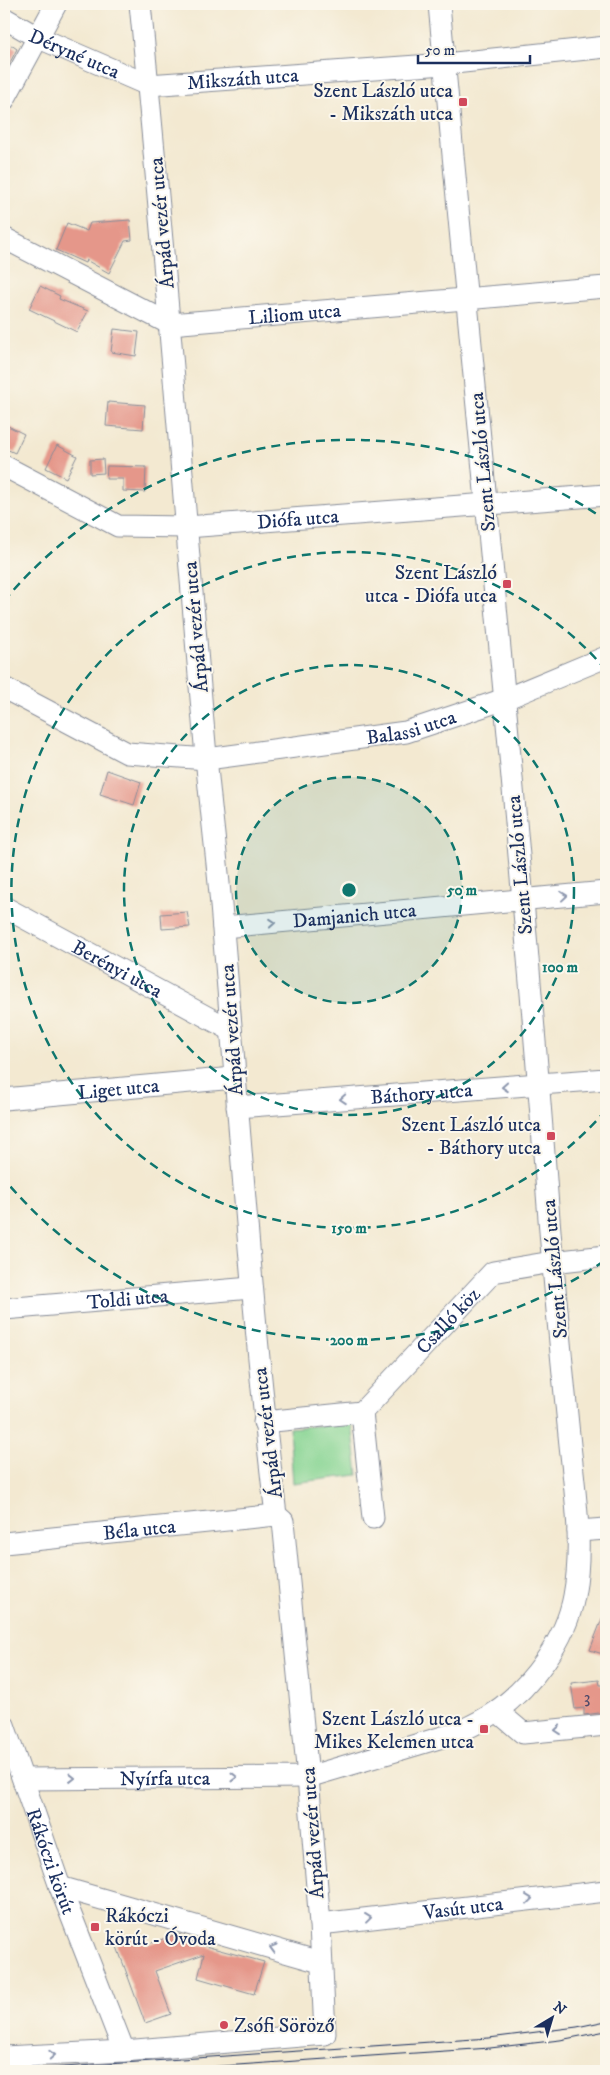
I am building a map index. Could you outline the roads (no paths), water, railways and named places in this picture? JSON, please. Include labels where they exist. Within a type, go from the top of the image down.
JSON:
[{"type":"street","points":[[4,100],[56,4]]},
{"type":"street","name":"Árpád vezér utca","points":[[124,2051],[325,2034],[320,1962],[320,1924],[308,1777],[283,1521],[276,1515],[264,1422],[251,1288],[223,927],[206,759],[170,324],[140,4]]},
{"type":"street","name":"Szent László utca","points":[[308,1777],[456,1733],[478,1723],[497,1711],[533,1675],[562,1632],[574,1597],[578,1531],[552,1262],[539,1084],[505,699],[439,4]]},
{"type":"street","name":"Déryné utca","points":[[4,18],[37,37],[148,85]]},
{"type":"street","name":"Mikszáth utca","points":[[148,85],[445,64],[606,47]]},
{"type":"street","points":[[4,238],[170,324]]},
{"type":"street","name":"Liliom utca","points":[[170,324],[606,287]]},
{"type":"street","name":"Diófa utca","points":[[4,466],[118,526],[187,527],[606,495]]},
{"type":"street","name":"Balassi utca","points":[[4,688],[127,753],[206,759],[406,732],[505,699],[606,657]]},
{"type":"street","name":"Damjanich utca","points":[[223,927],[606,892]]},
{"type":"street","name":"Berényi utca","points":[[4,907],[231,1030]]},
{"type":"street","name":"Liget utca","points":[[4,1098],[234,1078]]},
{"type":"street","name":"Báthory utca","points":[[237,1107],[606,1079]]},
{"type":"street","name":"Csalló köz","points":[[362,1412],[493,1272],[552,1262],[606,1256]]},
{"type":"street","name":"Toldi utca","points":[[4,1309],[251,1288]]},
{"type":"street","points":[[264,1422],[362,1412],[373,1518]]},
{"type":"street","name":"Béla utca","points":[[4,1543],[276,1515]]},
{"type":"street","points":[[578,1531],[606,1529]]},
{"type":"street","points":[[497,1711],[523,1733],[606,1725]]},
{"type":"street","name":"Rákóczi körút","points":[[4,1725],[60,1887],[124,2051]]},
{"type":"street","name":"Nyírfa utca","points":[[23,1779],[308,1777]]},
{"type":"street","points":[[60,1887],[320,1962]]},
{"type":"street","name":"Vasút utca","points":[[320,1924],[606,1891]]},
{"type":"street","points":[[4,2057],[124,2051]]},
{"type":"tram line","points":[[6,2071],[489,2038],[577,2027],[606,2021]]},
{"type":"tram line","points":[[148,2071],[490,2048],[560,2040],[606,2031]]},
{"type":"place","name":"Szent László utca - Mikszáth utca","points":[[463,102]]},
{"type":"place","name":"Szent László utca - Diófa utca","points":[[507,584]]},
{"type":"place","name":"Szent László utca - Báthory utca","points":[[551,1136]]},
{"type":"place","name":"Szent László utca - Mikes Kelemen utca","points":[[484,1729]]},
{"type":"place","name":"Rákóczi körút - Óvoda","points":[[95,1927]]},
{"type":"place","name":"Zsófi Söröző","points":[[224,2025]]}]
